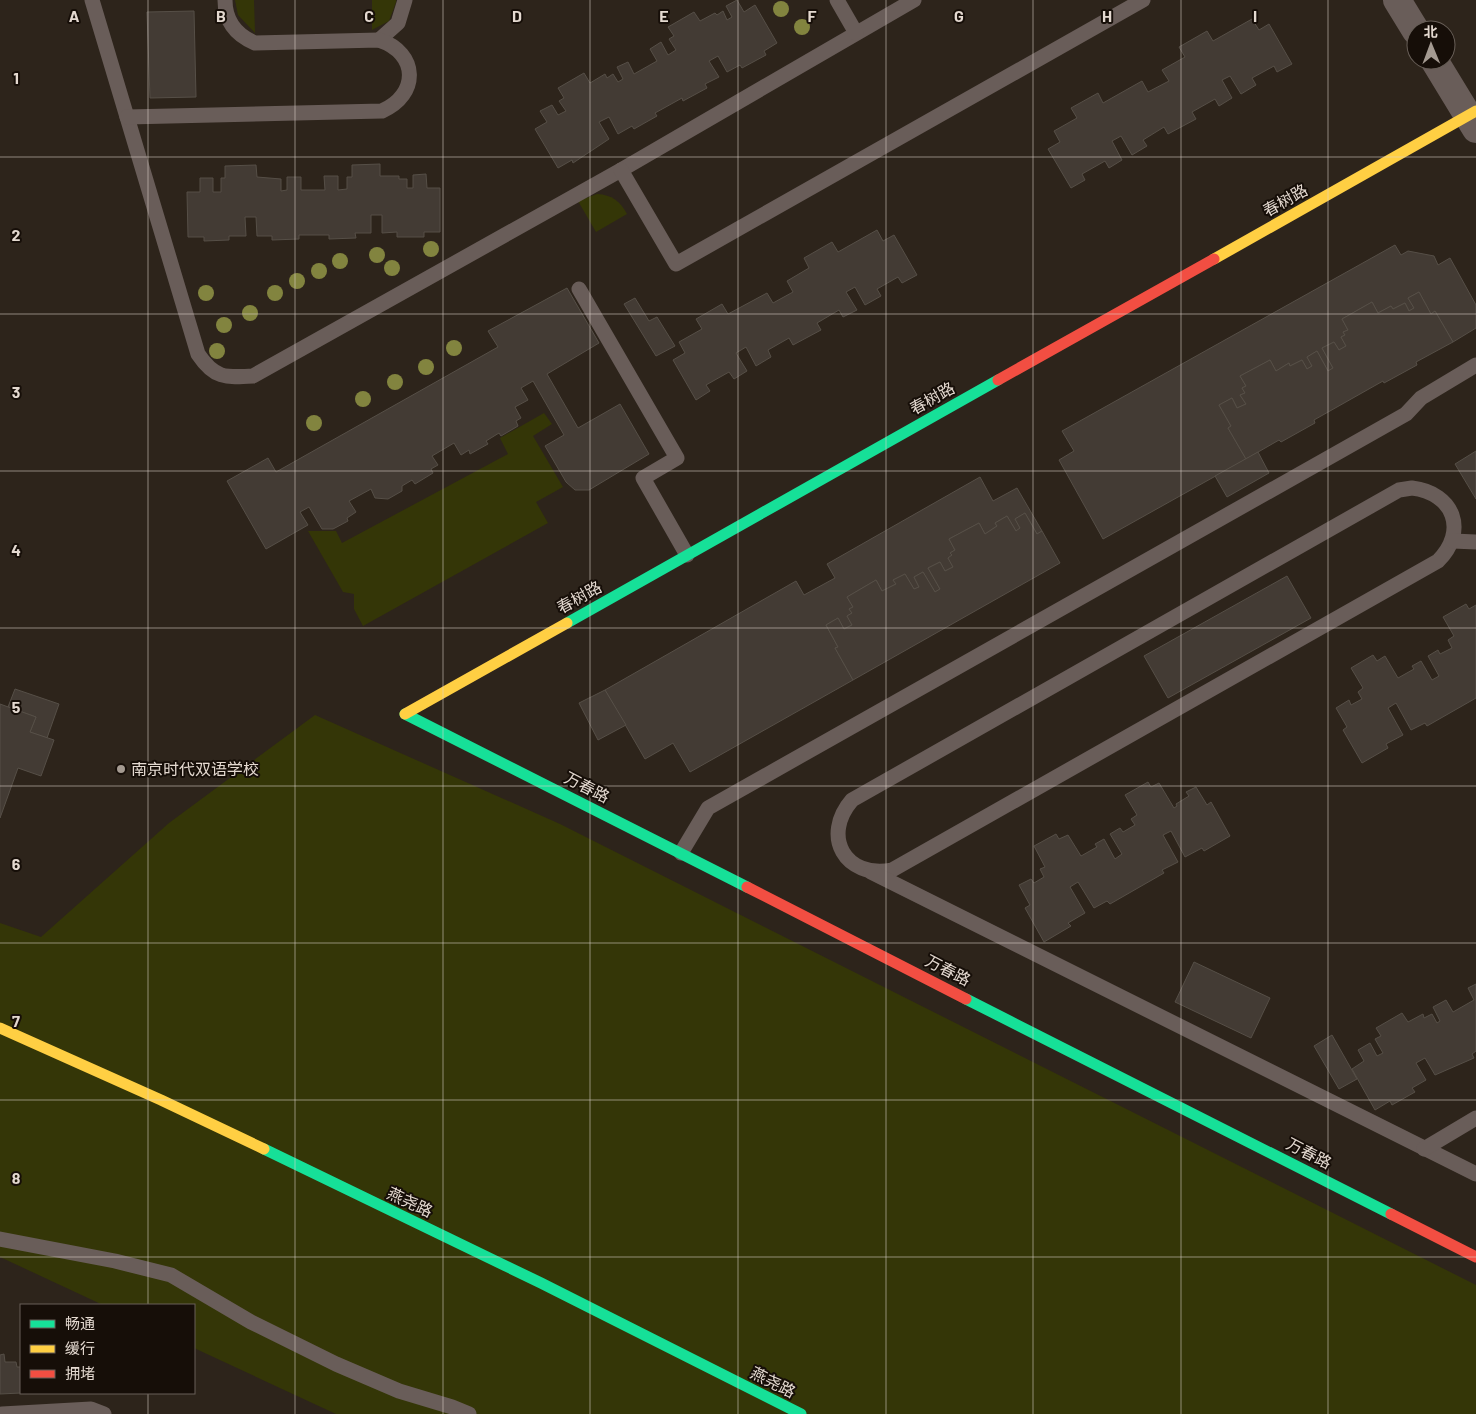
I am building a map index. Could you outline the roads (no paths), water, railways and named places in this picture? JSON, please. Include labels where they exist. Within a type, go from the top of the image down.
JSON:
[{"type":"street","points":[[1396,0],[1408,20]]},
{"type":"street","points":[[1441,70],[1473,118]]},
{"type":"street","name":"春树路","points":[[404,714],[1473,118]]},
{"type":"street","name":"万春路","points":[[404,714],[1476,1257]]},
{"type":"street","name":"燕尧路","points":[[0,1028],[161,1100],[541,1282],[801,1414]]},
{"type":"lane","points":[[92,0],[198,354],[208,369],[228,378],[253,376],[621,170],[914,0]]},
{"type":"lane","points":[[127,117],[382,111],[393,106],[402,98],[410,76],[408,66],[401,53],[389,43],[380,40],[255,43],[244,38],[234,30],[228,19],[225,0]]},
{"type":"lane","points":[[380,40],[398,23],[405,0]]},
{"type":"lane","points":[[837,0],[856,33]]},
{"type":"lane","points":[[621,170],[676,264],[1143,0]]},
{"type":"lane","points":[[580,289],[677,458],[643,478],[687,555]]},
{"type":"lane","points":[[681,853],[708,808],[1406,414],[1421,398],[1476,365]]},
{"type":"lane","points":[[867,870],[880,872],[892,870],[1438,561],[1447,552],[1452,541],[1454,529],[1452,516],[1447,506],[1438,496],[1426,490],[1412,488],[1399,490],[852,800],[844,809],[838,821],[840,846],[846,857],[856,866],[1476,1174]]},
{"type":"lane","points":[[1452,541],[1476,542]]},
{"type":"lane","points":[[1424,1149],[1476,1118]]},
{"type":"lane","points":[[0,1239],[115,1261],[171,1275],[251,1322],[336,1364],[399,1391],[469,1414]]},
{"type":"lane","points":[[2,1414],[91,1409],[104,1414]]},
{"type":"place","name":"南京时代双语学校","points":[[121,769]]}]
